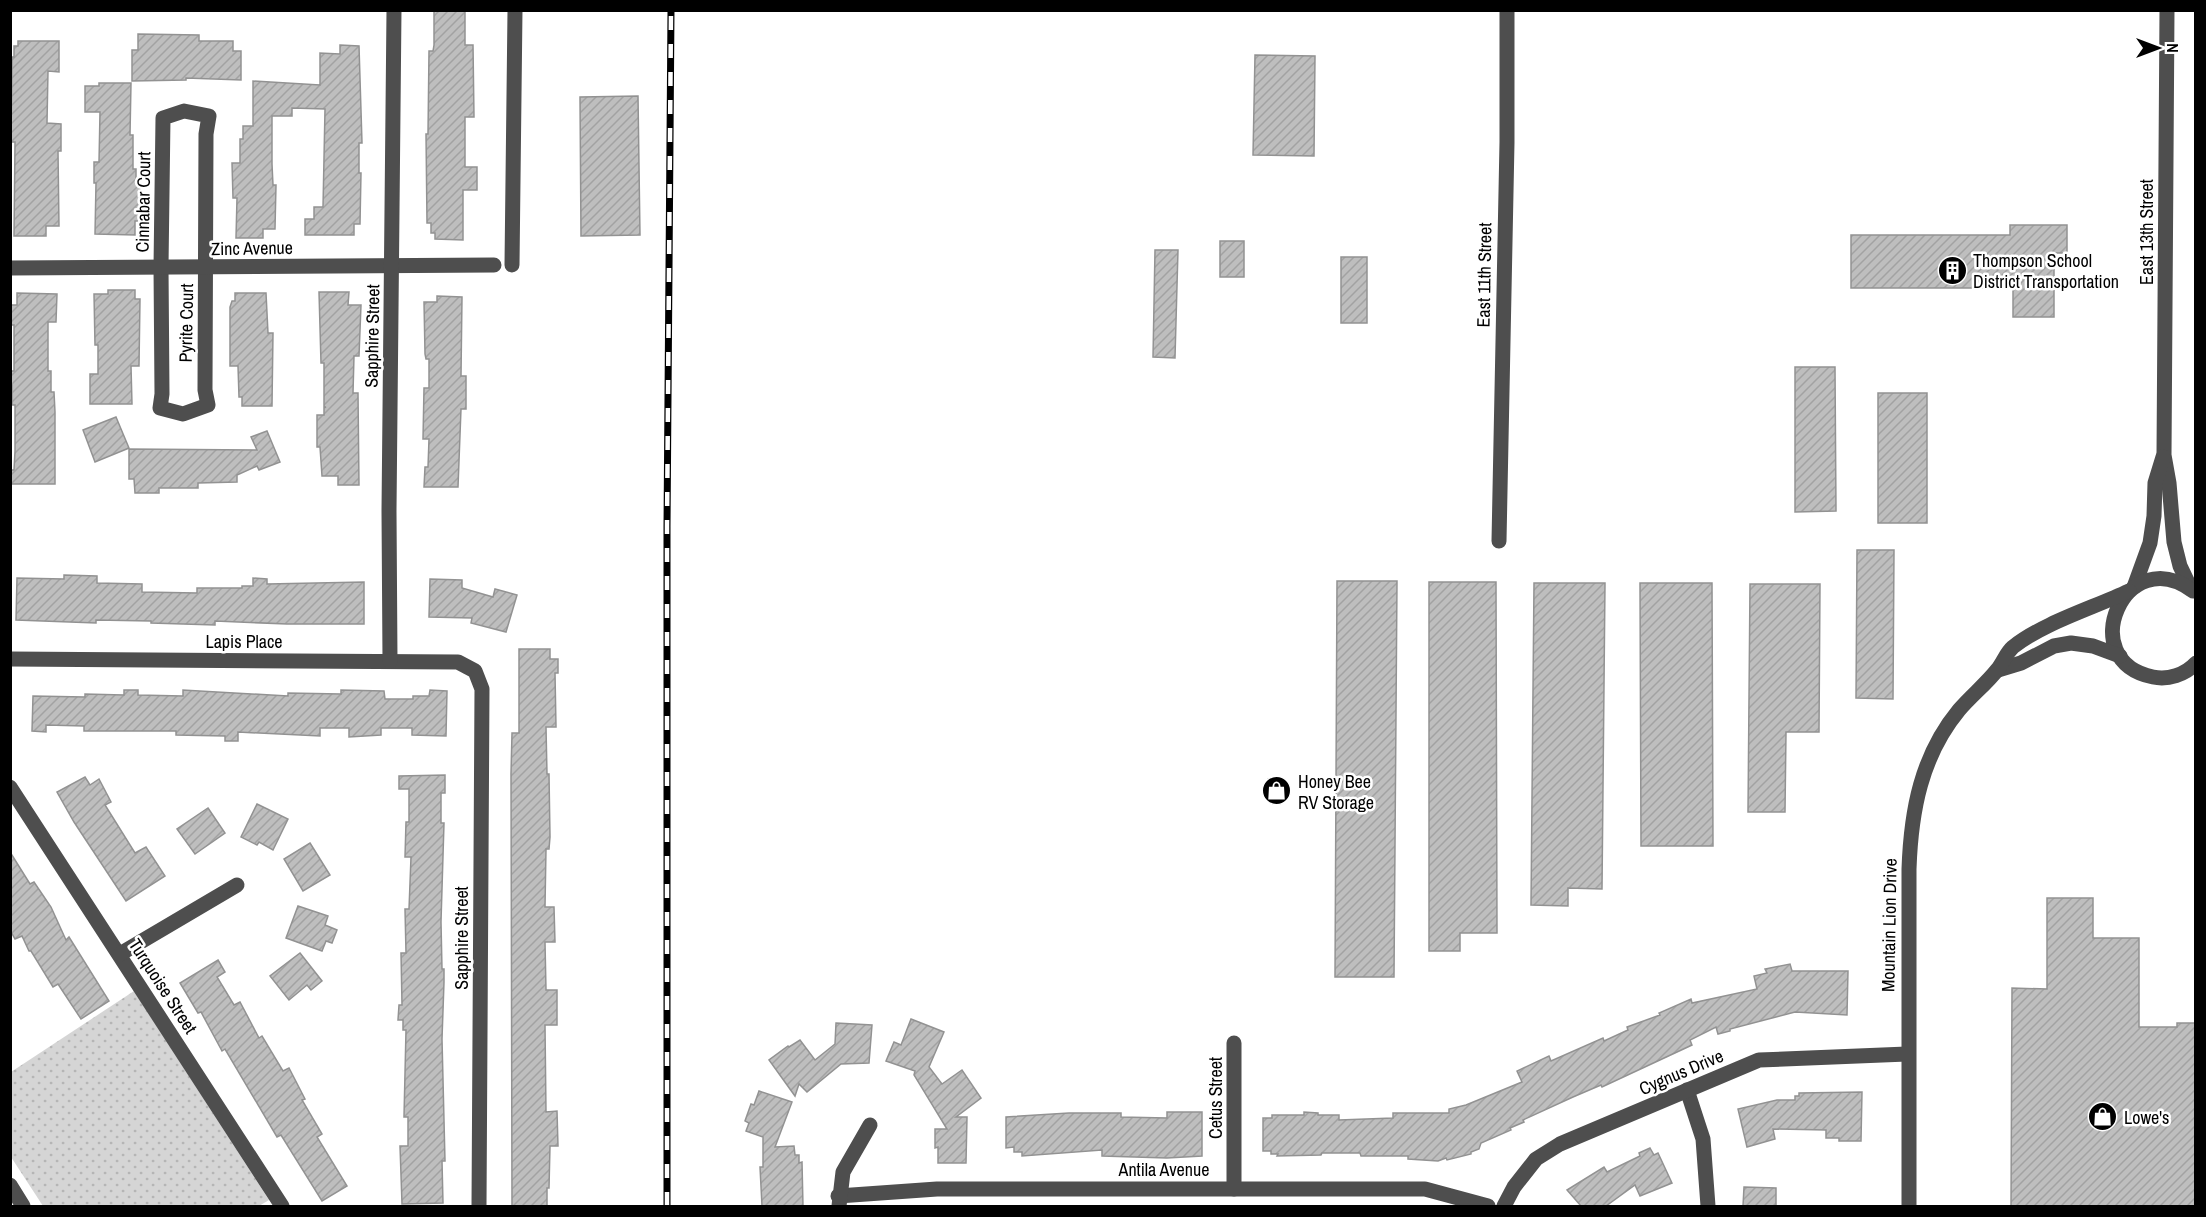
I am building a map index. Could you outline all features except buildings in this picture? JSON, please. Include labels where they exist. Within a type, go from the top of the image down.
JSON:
[{"type":"street","name":"Sapphire Street","points":[[390,661],[389,511],[394,10]]},
{"type":"street","points":[[512,265],[515,10]]},
{"type":"street","name":"East 11th Street","points":[[1499,541],[1507,142],[1507,10]]},
{"type":"street","name":"East 13th Street","points":[[2168,10],[2164,454],[2174,542],[2180,566],[2193,591]]},
{"type":"street","name":"Pyrite Court","points":[[161,267],[162,394],[160,408],[183,414],[208,405],[205,390],[206,134],[209,116],[184,111],[163,118],[164,138]]},
{"type":"street","name":"Cinnabar Court","points":[[161,267],[164,138]]},
{"type":"street","name":"Zinc Avenue","points":[[10,268],[494,265]]},
{"type":"street","name":"East 13th Street","points":[[2120,656],[2113,640],[2112,622],[2118,605],[2132,589],[2150,543],[2155,483],[2164,454]]},
{"type":"street","name":"Mountain Lion Drive","points":[[1909,1206],[1907,1054],[1910,832],[1919,785],[1929,758],[1946,727],[1976,691],[1998,670],[2010,649],[2029,637],[2148,581],[2163,579],[2178,582],[2193,591]]},
{"type":"street","name":"Mountain Lion Drive","points":[[1998,670],[2021,663],[2054,646],[2071,644],[2092,646],[2120,656],[2130,667],[2144,675],[2160,678],[2177,676],[2196,663]]},
{"type":"street","name":"Lapis Place","points":[[10,659],[458,662],[475,671]]},
{"type":"street","name":"Sapphire Street","points":[[475,671],[482,689],[479,1206]]},
{"type":"street","name":"Turquoise Street","points":[[10,787],[282,1206]]},
{"type":"street","points":[[120,954],[237,885]]},
{"type":"street","name":"Cetus Street","points":[[1234,1043],[1234,1189]]},
{"type":"street","name":"Cygnus Drive","points":[[1504,1206],[1514,1187],[1536,1159],[1552,1149],[1759,1060],[1907,1054]]},
{"type":"street","points":[[1687,1090],[1703,1139],[1708,1206]]},
{"type":"street","points":[[839,1201],[843,1172],[870,1125]]},
{"type":"street","points":[[10,1185],[23,1206]]},
{"type":"street","name":"Antila Avenue","points":[[839,1201],[937,1189],[1425,1189],[1488,1206]]},
{"type":"shaded area","points":[[134,991],[269,1200],[259,1206],[43,1206],[11,1157],[11,1072]]},
{"type":"railway","points":[[667,1206],[667,527],[671,10]]},
{"type":"place","name":"Thompson School District Transportation","points":[[1952,270]]},
{"type":"place","name":"Honey Bee RV Storage","points":[[1277,791]]},
{"type":"place","name":"Lowe's","points":[[2103,1117]]}]
